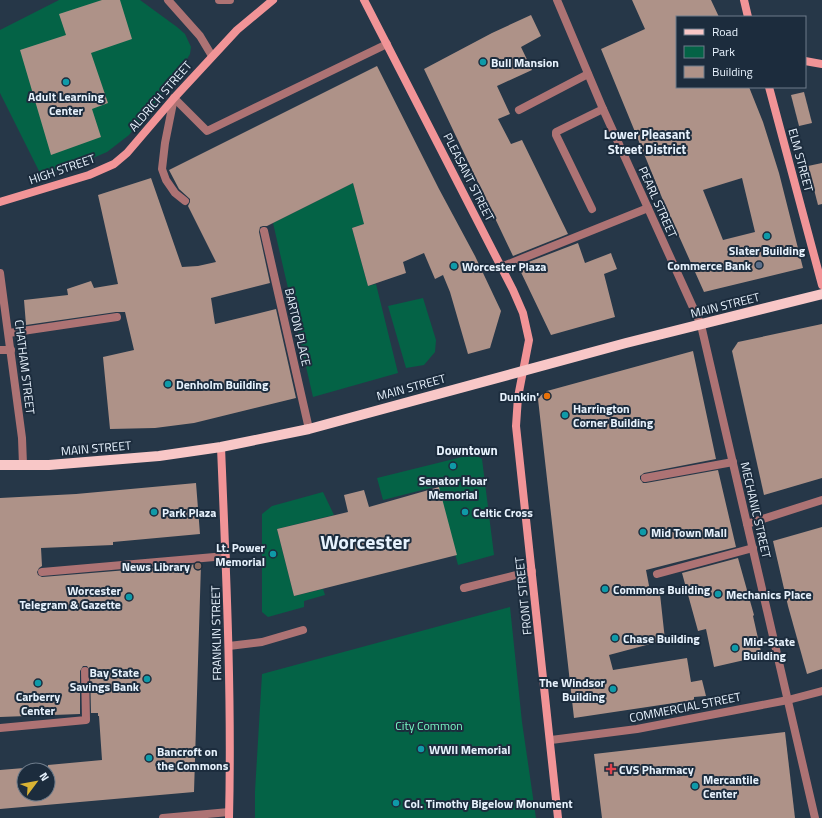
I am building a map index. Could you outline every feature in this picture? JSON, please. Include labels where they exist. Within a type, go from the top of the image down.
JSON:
[{"type":"main road","name":"ALDRICH STREET","points":[[127,152],[212,56],[237,30],[273,0]]},
{"type":"main road","name":"PLEASANT STREET","points":[[364,0],[519,302],[529,340],[523,371]]},
{"type":"main road","points":[[744,0],[748,16]]},
{"type":"main road","points":[[806,61],[822,64]]},
{"type":"main road","name":"ELM STREET","points":[[769,88],[822,285]]},
{"type":"main road","name":"HIGH STREET","points":[[0,202],[89,174],[114,164],[127,152]]},
{"type":"main road","name":"MAIN STREET","points":[[0,465],[49,465],[159,456],[221,447],[309,429],[626,343],[822,294]]},
{"type":"main road","name":"FRONT STREET","points":[[523,371],[518,397],[516,426],[551,740],[558,818]]},
{"type":"main road","name":"FRANKLIN STREET","points":[[221,447],[229,646],[229,815]]},
{"type":"street","points":[[168,0],[200,36],[212,56]]},
{"type":"street","points":[[219,0],[230,0]]},
{"type":"street","name":"PEARL STREET","points":[[557,0],[603,109],[701,325]]},
{"type":"street","points":[[174,98],[207,131],[387,44]]},
{"type":"street","points":[[518,110],[588,74]]},
{"type":"street","points":[[174,98],[165,143],[162,169],[166,180],[175,193],[185,201]]},
{"type":"street","points":[[592,209],[556,135],[556,132],[603,109]]},
{"type":"street","points":[[501,267],[648,208]]},
{"type":"street","name":"BARTON PLACE","points":[[264,231],[309,429]]},
{"type":"street","name":"CHATHAM STREET","points":[[0,273],[22,438],[22,465]]},
{"type":"street","points":[[9,333],[117,317]]},
{"type":"street","name":"MECHANIC STREET","points":[[701,325],[815,818]]},
{"type":"street","points":[[0,350],[11,350]]},
{"type":"street","points":[[645,478],[733,462]]},
{"type":"street","points":[[747,524],[822,500]]},
{"type":"street","points":[[657,574],[753,548]]},
{"type":"street","points":[[42,572],[226,556]]},
{"type":"street","points":[[464,588],[532,570]]},
{"type":"street","points":[[229,646],[262,642],[303,630]]},
{"type":"street","points":[[0,728],[86,720],[85,671]]},
{"type":"street","name":"COMMERCIAL STREET","points":[[551,740],[637,729],[822,692]]},
{"type":"street","points":[[163,818],[229,815]]},
{"type":"green space","points":[[59,0],[140,0],[185,34],[191,47],[190,54],[180,71],[129,135],[107,152],[79,164],[41,175],[0,93],[0,30]]},
{"type":"green space","points":[[353,183],[364,224],[352,228],[368,286],[376,284],[398,373],[313,397],[273,223]]},
{"type":"green space","points":[[423,298],[436,340],[435,352],[424,365],[406,368],[388,306]]},
{"type":"green space","points":[[474,454],[482,459],[494,555],[458,565],[438,486],[383,500],[377,478]]},
{"type":"green space","points":[[323,492],[334,515],[277,529],[294,596],[323,589],[325,595],[304,601],[304,607],[268,617],[262,612],[262,514],[272,506]]},
{"type":"green space","name":"City Common","points":[[510,607],[522,722],[536,818],[255,818],[255,791],[262,674]]},
{"type":"building","name":"Adult Learning Center","points":[[102,0],[120,0],[132,39],[91,53],[108,103],[92,109],[101,137],[51,155],[20,50],[66,35],[59,14]]},
{"type":"building","points":[[632,0],[711,0],[719,16],[676,16],[676,88],[749,88],[763,122],[779,173],[803,268],[704,292],[665,205],[601,49],[645,29]],"holes":[[[742,178],[755,232],[723,240],[703,190]]]},
{"type":"building","points":[[531,15],[541,36],[521,47],[532,70],[497,86],[510,114],[498,119],[511,144],[522,140],[568,234],[513,256],[424,69],[492,33]]},
{"type":"building","points":[[377,66],[439,189],[475,256],[501,311],[490,348],[468,354],[450,292],[443,275],[435,279],[424,253],[403,262],[406,273],[368,286],[352,228],[364,224],[353,183],[267,226],[260,227],[259,232],[270,283],[211,298],[215,324],[276,309],[296,398],[194,423],[155,428],[110,429],[103,357],[134,350],[125,312],[26,325],[24,300],[68,295],[67,289],[91,281],[94,288],[118,284],[98,195],[151,178],[182,267],[198,266],[216,262],[188,206],[190,199],[179,189],[169,170]]},
{"type":"building","points":[[804,92],[812,123],[799,126],[791,95]]},
{"type":"building","points":[[822,163],[822,204],[818,205],[808,166]]},
{"type":"building","points":[[578,243],[585,263],[611,253],[617,269],[604,274],[615,317],[551,335],[518,266]]},
{"type":"building","points":[[822,324],[822,478],[764,495],[732,351],[738,342]]},
{"type":"building","points":[[693,351],[716,459],[644,473],[640,476],[640,479],[643,483],[646,483],[718,470],[736,547],[646,570],[651,596],[660,594],[665,640],[609,655],[613,670],[687,658],[691,682],[702,680],[706,696],[694,697],[694,700],[574,718],[538,399],[547,391]]},
{"type":"building","points":[[196,483],[200,534],[113,542],[113,545],[41,548],[42,566],[37,572],[38,575],[42,577],[201,564],[194,792],[0,809],[0,770],[16,769],[16,802],[56,802],[56,764],[102,760],[99,716],[98,713],[91,713],[90,671],[87,666],[83,666],[80,671],[80,714],[0,717],[0,498],[76,494]]},
{"type":"building","points":[[439,487],[457,555],[294,596],[277,529],[348,512],[344,495],[364,490],[369,507]]},
{"type":"building","points":[[822,527],[822,669],[807,674],[788,606],[773,541]]},
{"type":"building","name":"Mechanics Place","points":[[738,558],[754,615],[762,656],[714,667],[706,629],[698,631],[682,573]]},
{"type":"building","name":"Mercantile Center","points":[[785,732],[795,818],[602,818],[594,754]]},
{"type":"place","name":"Bull Mansion","points":[[483,62]]},
{"type":"place","name":"Adult Learning Center","points":[[66,82]]},
{"type":"place","name":"Slater Building","points":[[767,236]]},
{"type":"place","name":"Commerce Bank","points":[[759,265]]},
{"type":"place","name":"Worcester Plaza","points":[[454,266]]},
{"type":"place","name":"Denholm Building","points":[[168,384]]},
{"type":"place","name":"Dunkin'","points":[[547,396]]},
{"type":"place","name":"Harrington Corner Building","points":[[565,415]]},
{"type":"place","name":"Senator Hoar Memorial","points":[[453,466]]},
{"type":"place","name":"Park Plaza","points":[[154,512]]},
{"type":"place","name":"Celtic Cross","points":[[465,512]]},
{"type":"place","name":"Mid Town Mall","points":[[643,532]]},
{"type":"place","name":"Lt. Power Memorial","points":[[273,554]]},
{"type":"place","name":"News Library","points":[[198,566]]},
{"type":"place","name":"Commons Building","points":[[605,589]]},
{"type":"place","name":"Mechanics Place","points":[[718,594]]},
{"type":"place","name":"Worcester Telegram & Gazette","points":[[129,597]]},
{"type":"place","name":"Chase Building","points":[[615,638]]},
{"type":"place","name":"Mid-State Building","points":[[735,648]]},
{"type":"place","name":"Bay State Savings Bank","points":[[147,679]]},
{"type":"place","name":"Carberry Center","points":[[38,683]]},
{"type":"place","name":"The Windsor Building","points":[[613,689]]},
{"type":"place","name":"WWII Memorial","points":[[421,749]]},
{"type":"place","name":"Bancroft on the Commons","points":[[149,758]]},
{"type":"place","name":"CVS Pharmacy","points":[[611,769]]},
{"type":"place","name":"Mercantile Center","points":[[695,786]]},
{"type":"place","name":"Col. Timothy Bigelow Monument","points":[[396,803]]},
{"type":"district","name":"Lower Pleasant Street District","points":[[647,142]]},
{"type":"district","name":"Downtown","points":[[467,450]]},
{"type":"district","name":"Worcester","points":[[365,541]]}]
